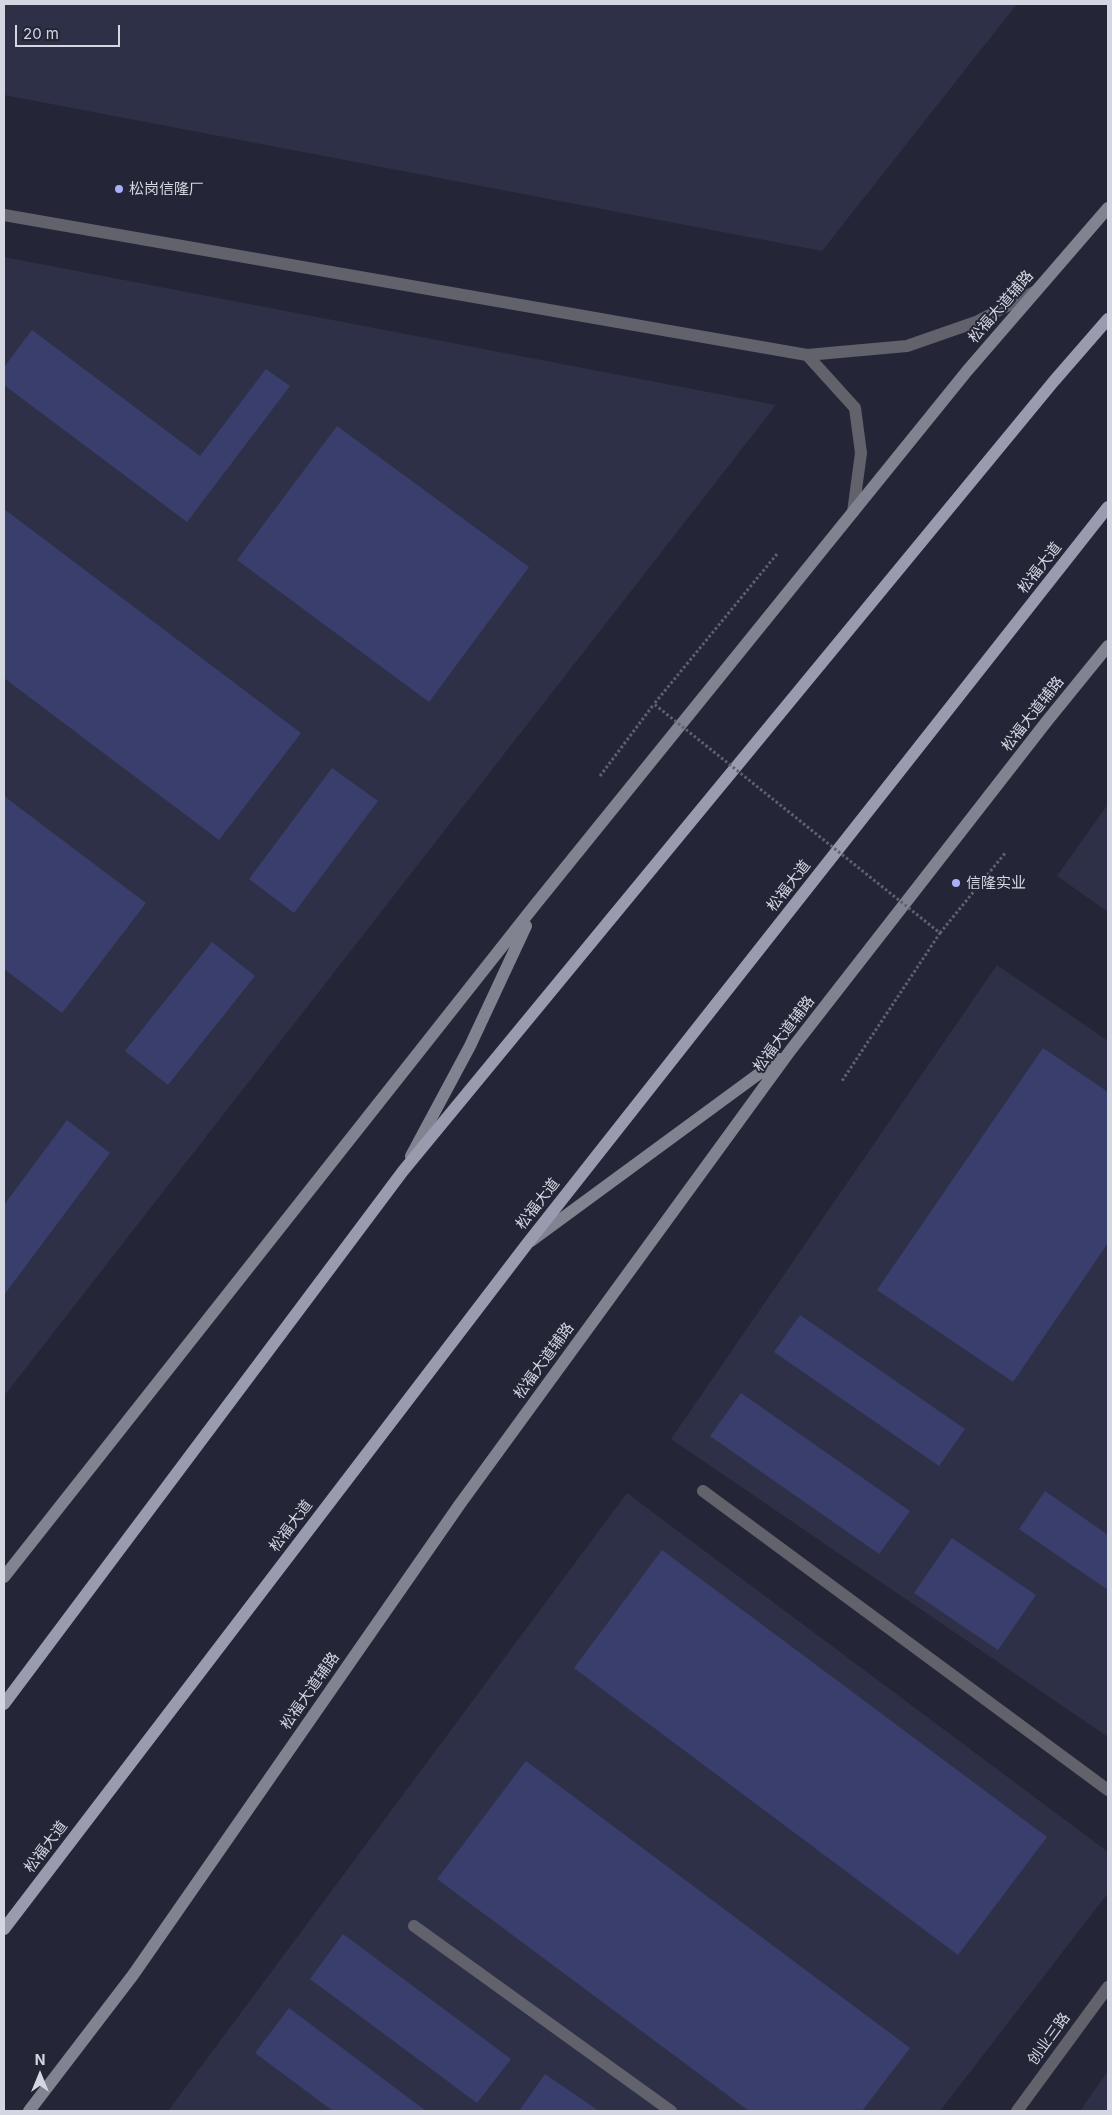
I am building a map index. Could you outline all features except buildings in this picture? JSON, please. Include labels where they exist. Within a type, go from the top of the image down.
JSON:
[{"type":"main road","name":"松福大道辅路","points":[[4,1577],[535,906],[967,371],[1108,208]]},
{"type":"main road","points":[[4,1704],[404,1171],[1054,381],[1108,319]]},
{"type":"main road","name":"松福大道","points":[[4,1929],[527,1244],[1108,508]]},
{"type":"main road","name":"松福大道辅路","points":[[29,2111],[133,1975],[460,1504],[790,1051],[1108,646]]},
{"type":"main road","points":[[404,1171],[470,1046],[535,906]]},
{"type":"main road","points":[[527,1244],[624,1175],[790,1051]]},
{"type":"street","points":[[4,215],[807,355],[907,346],[976,322],[1038,290]]},
{"type":"street","points":[[807,355],[855,408],[861,453],[853,512]]},
{"type":"street","points":[[703,1491],[1108,1790]]},
{"type":"street","points":[[414,1926],[671,2111]]},
{"type":"street","name":"创业三路","points":[[1017,2111],[1108,1987]]},
{"type":"path","points":[[600,776],[654,704],[777,554]]},
{"type":"path","points":[[654,704],[940,933]]},
{"type":"path","points":[[842,1081],[940,933],[1006,852]]},
{"type":"shaded area","points":[[4,4],[1017,4],[822,251],[4,95]]},
{"type":"shaded area","points":[[4,257],[776,405],[4,1396]]},
{"type":"shaded area","points":[[1108,804],[1108,912],[1057,876]]},
{"type":"shaded area","points":[[997,965],[1108,1041],[1108,1737],[671,1439]]},
{"type":"shaded area","points":[[627,1493],[1108,1852],[1108,1893],[940,2111],[168,2111]]},
{"type":"shaded area","points":[[1108,2071],[1108,2111],[1080,2111]]},
{"type":"place","name":"松岗信隆厂","points":[[119,189]]},
{"type":"place","name":"信隆实业","points":[[956,883]]}]
